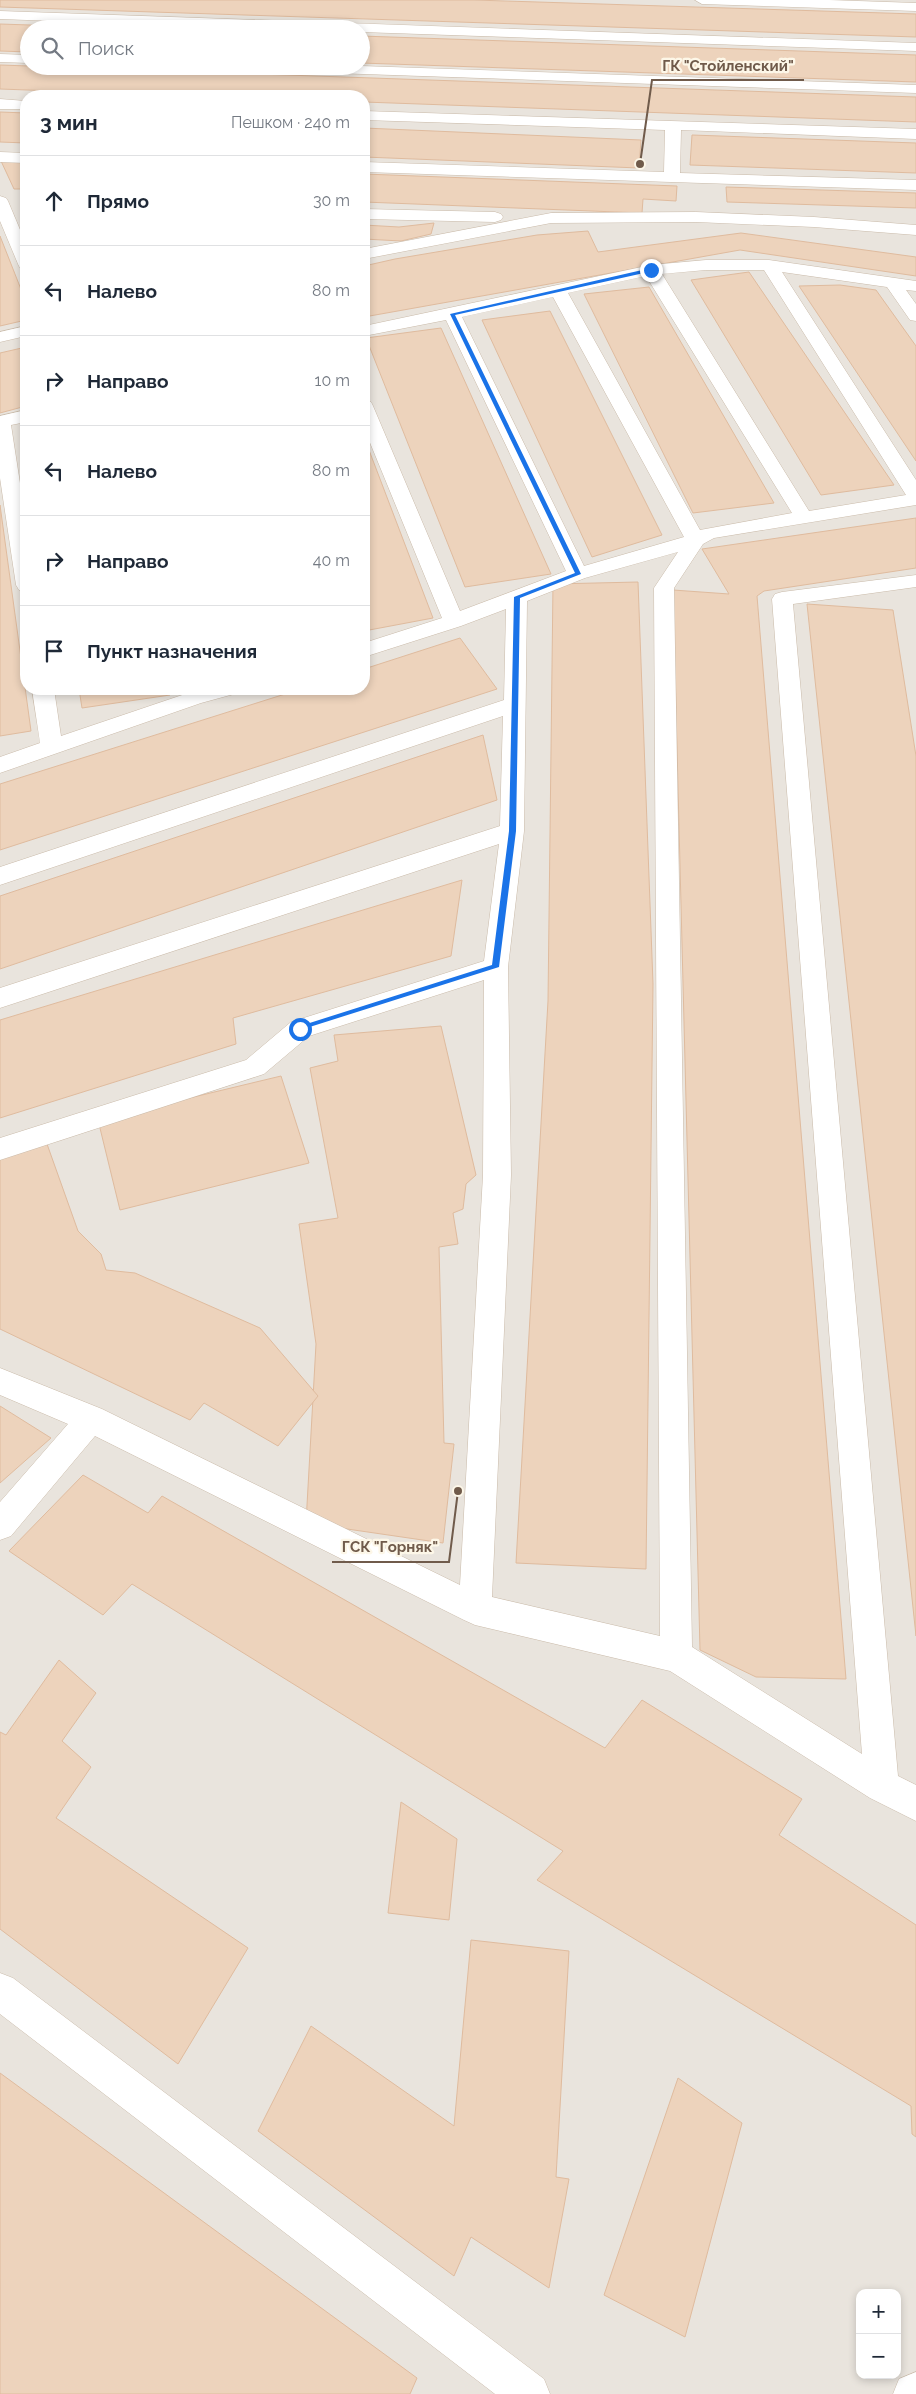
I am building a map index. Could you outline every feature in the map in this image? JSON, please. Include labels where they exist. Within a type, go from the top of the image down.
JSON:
[{"type":"lane","points":[[702,0],[916,7]]},
{"type":"lane","points":[[0,15],[143,20]]},
{"type":"lane","points":[[370,28],[916,47]]},
{"type":"lane","points":[[0,58],[20,59]]},
{"type":"lane","points":[[370,70],[916,89]]},
{"type":"lane","points":[[0,104],[20,105]]},
{"type":"lane","points":[[370,116],[916,134]]},
{"type":"lane","points":[[672,176],[673,125]]},
{"type":"lane","points":[[0,157],[20,158]]},
{"type":"lane","points":[[370,167],[672,176],[693,197],[814,222],[916,230]]},
{"type":"lane","points":[[370,253],[551,218],[693,197],[916,185]]},
{"type":"lane","points":[[7,205],[20,244]]},
{"type":"lane","points":[[370,214],[551,218]]},
{"type":"lane","points":[[370,331],[651,270],[706,265],[769,266],[916,286]]},
{"type":"lane","points":[[370,648],[454,622],[578,574],[696,540],[710,532],[916,497],[769,266]]},
{"type":"lane","points":[[651,270],[803,516]]},
{"type":"lane","points":[[892,282],[916,316]]},
{"type":"lane","points":[[558,291],[696,540]]},
{"type":"lane","points":[[452,314],[578,574]]},
{"type":"lane","points":[[0,337],[20,332]]},
{"type":"lane","points":[[20,417],[0,422],[20,547]]},
{"type":"lane","points":[[370,420],[454,622]]},
{"type":"lane","points":[[676,1656],[664,588],[696,540]]},
{"type":"lane","points":[[882,1786],[782,599],[916,583]]},
{"type":"lane","points":[[475,1609],[497,1174],[496,967],[512,831],[517,597]]},
{"type":"lane","points":[[43,695],[52,748]]},
{"type":"lane","points":[[0,765],[52,748],[187,695]]},
{"type":"lane","points":[[0,876],[516,704]]},
{"type":"lane","points":[[0,998],[512,831]]},
{"type":"lane","points":[[0,1149],[255,1067],[300,1029],[496,967]]},
{"type":"lane","points":[[0,1381],[91,1419],[475,1609],[676,1656],[882,1786],[916,1804]]},
{"type":"lane","points":[[0,1525],[91,1419]]},
{"type":"lane","points":[[0,1991],[529,2394]]},
{"type":"shaded area","points":[[0,0],[916,0],[916,2394],[0,2394]]},
{"type":"building","points":[[0,0],[474,0],[916,14],[916,37],[0,7]]},
{"type":"building","points":[[0,24],[20,25],[20,52],[0,51]]},
{"type":"building","points":[[370,36],[916,55],[916,82],[370,63]]},
{"type":"building","points":[[0,65],[20,66],[20,75],[286,75],[916,97],[916,122],[370,102],[370,90],[0,89]]},
{"type":"building","points":[[0,112],[20,113],[20,143],[0,142]]},
{"type":"building","points":[[370,128],[641,140],[639,168],[370,157]]},
{"type":"building","points":[[692,135],[916,143],[916,173],[690,165]]},
{"type":"building","points":[[1,161],[20,162],[20,189],[14,189]]},
{"type":"building","points":[[370,174],[677,186],[676,201],[643,199],[642,213],[370,202]]},
{"type":"building","points":[[726,187],[916,193],[916,208],[727,202]]},
{"type":"building","points":[[434,223],[431,234],[401,241],[370,239],[370,225],[399,227]]},
{"type":"building","points":[[588,231],[598,252],[741,233],[916,257],[916,276],[740,250],[370,316],[370,265],[537,235]]},
{"type":"building","points":[[0,236],[20,287],[20,321],[0,326]]},
{"type":"building","points":[[749,272],[894,485],[821,495],[691,280]]},
{"type":"building","points":[[840,285],[876,290],[916,346],[916,461],[799,286]]},
{"type":"building","points":[[649,287],[774,503],[693,513],[584,294]]},
{"type":"building","points":[[550,311],[662,535],[592,557],[482,320]]},
{"type":"building","points":[[441,328],[551,574],[465,587],[370,348],[370,337]]},
{"type":"building","points":[[20,348],[20,408],[0,413],[0,353]]},
{"type":"building","points":[[370,453],[433,618],[370,630]]},
{"type":"building","points":[[0,505],[20,651],[20,695],[26,695],[31,731],[0,736]]},
{"type":"building","points":[[916,518],[916,568],[764,591],[757,596],[846,1679],[756,1677],[700,1650],[673,590],[729,594],[702,549]]},
{"type":"building","points":[[638,582],[653,984],[646,1569],[516,1563],[548,1001],[553,584]]},
{"type":"building","points":[[807,604],[893,610],[916,756],[916,1636]]},
{"type":"building","points":[[460,638],[497,689],[0,850],[0,784],[282,695],[370,695],[370,667]]},
{"type":"building","points":[[80,695],[170,695],[82,708]]},
{"type":"building","points":[[483,735],[497,800],[0,969],[0,896]]},
{"type":"building","points":[[462,880],[451,956],[233,1018],[236,1044],[0,1118],[0,1020]]},
{"type":"building","points":[[441,1026],[476,1175],[466,1184],[463,1209],[453,1213],[458,1244],[439,1247],[444,1443],[454,1444],[443,1543],[306,1523],[316,1344],[299,1224],[338,1218],[310,1068],[338,1061],[334,1035]]},
{"type":"building","points":[[281,1076],[309,1163],[120,1210],[98,1120]]},
{"type":"building","points":[[47,1144],[78,1231],[101,1254],[106,1270],[135,1273],[260,1328],[318,1396],[278,1446],[204,1403],[190,1420],[0,1329],[0,1159]]},
{"type":"building","points":[[0,1406],[51,1438],[0,1483]]},
{"type":"building","points":[[83,1475],[148,1513],[162,1496],[605,1748],[642,1700],[802,1799],[779,1835],[916,1925],[916,2137],[912,2134],[911,2106],[537,1880],[563,1851],[132,1584],[103,1615],[9,1551]]},
{"type":"building","points":[[59,1660],[96,1693],[62,1741],[91,1767],[56,1818],[248,1948],[178,2064],[0,1929],[0,1732],[6,1735]]},
{"type":"building","points":[[401,1802],[457,1839],[449,1920],[388,1913]]},
{"type":"building","points":[[471,1940],[569,1951],[556,2177],[569,2179],[549,2288],[471,2237],[454,2276],[258,2131],[311,2026],[454,2126]]},
{"type":"building","points":[[0,2073],[417,2378],[410,2394],[0,2394]]},
{"type":"building","points":[[678,2078],[742,2123],[685,2337],[604,2295]]},
{"type":"place","name":"ГК \"Стойленский\"","points":[[640,164]]},
{"type":"place","name":"ГСК \"Горняк\"","points":[[458,1491]]},
{"type":"route","points":[[300,1029],[496,967],[512,831],[517,597],[578,574],[452,314],[651,270]]}]
